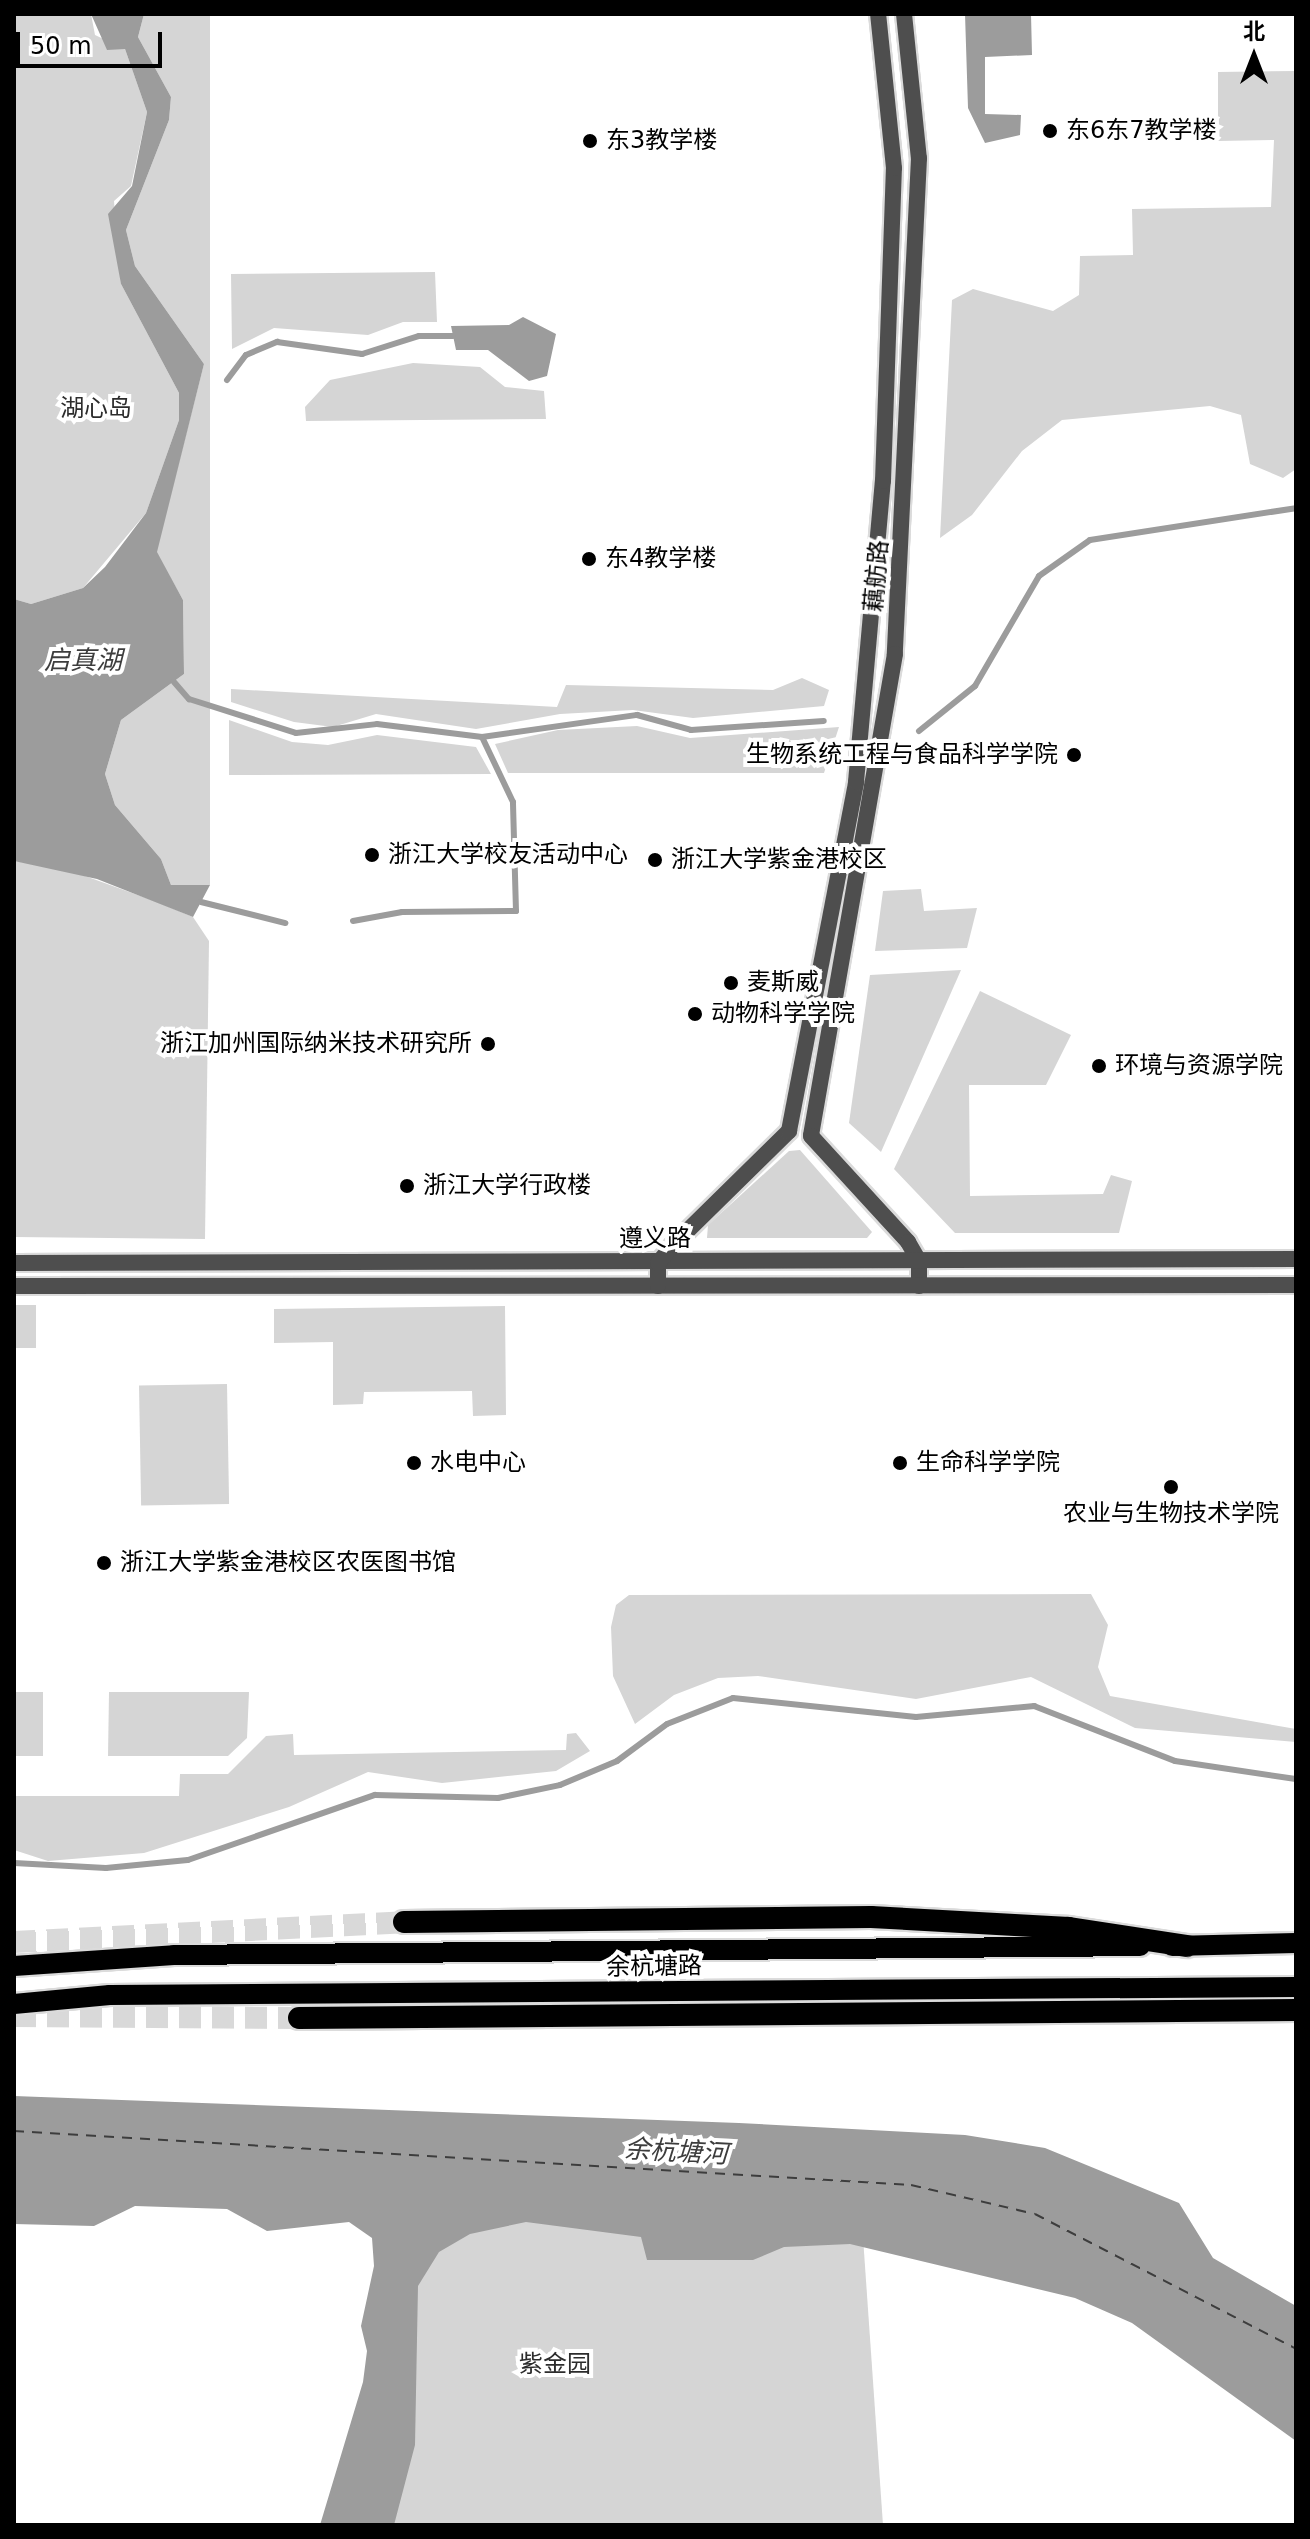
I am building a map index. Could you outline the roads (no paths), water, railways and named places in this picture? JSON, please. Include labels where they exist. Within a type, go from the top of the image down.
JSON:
[{"type":"highway","points":[[404,1922],[871,1917],[1069,1928],[1187,1946]]},
{"type":"highway","points":[[299,2018],[1296,2010]]},
{"type":"main road","name":"余杭塘路","points":[[14,1966],[174,1955],[1296,1943]]},
{"type":"main road","name":"余杭塘路","points":[[14,2004],[110,1995],[1296,1987]]},
{"type":"street","name":"藕舫路","points":[[658,1263],[789,1131],[856,782],[874,622],[894,168],[878,14]]},
{"type":"street","name":"藕舫路","points":[[904,14],[919,172],[895,654],[811,1136],[919,1261]]},
{"type":"street","name":"遵义路","points":[[14,1263],[1296,1259]]},
{"type":"street","points":[[919,1261],[919,1286]]},
{"type":"street","points":[[658,1263],[658,1286]]},
{"type":"street","name":"遵义路","points":[[14,1286],[1296,1285]]},
{"type":"water","name":"启真湖","points":[[91,14],[144,14],[138,37],[171,97],[169,120],[126,230],[135,266],[204,364],[157,552],[183,600],[184,674],[121,720],[105,774],[115,805],[161,859],[171,885],[210,885],[193,917],[97,879],[14,861],[14,599],[31,604],[83,588],[105,567],[146,513],[179,420],[179,393],[121,284],[108,214],[132,186],[147,112],[125,49],[107,50]]},
{"type":"water","points":[[965,14],[1031,14],[1032,55],[985,57],[985,114],[1021,115],[1020,135],[985,143],[968,108]]},
{"type":"water","points":[[523,317],[556,334],[547,376],[529,381],[488,350],[456,350],[451,326],[509,325]]},
{"type":"water","name":"余杭塘河","points":[[14,2096],[739,2123],[965,2135],[1045,2148],[1179,2203],[1213,2258],[1296,2306],[1296,2441],[1132,2323],[1075,2298],[850,2244],[784,2247],[753,2260],[647,2260],[641,2237],[526,2222],[470,2234],[439,2252],[418,2286],[415,2445],[394,2525],[320,2525],[363,2382],[367,2351],[361,2326],[374,2266],[372,2238],[349,2222],[267,2231],[227,2209],[135,2206],[94,2226],[14,2224]]},
{"type":"waterway","points":[[227,380],[246,355],[277,342],[362,354],[419,336],[453,336]]},
{"type":"waterway","points":[[919,731],[975,686],[1039,576],[1090,540],[1296,508]]},
{"type":"waterway","points":[[174,682],[189,699],[296,733],[377,724],[482,737],[637,715],[691,730],[824,721]]},
{"type":"waterway","points":[[353,921],[402,912],[516,911],[513,802],[482,737]]},
{"type":"waterway","points":[[201,902],[285,923]]},
{"type":"waterway","points":[[14,1863],[106,1868],[188,1860],[375,1795],[498,1798],[560,1785],[617,1761],[667,1724],[733,1698],[916,1717],[1034,1706],[1175,1761],[1296,1779]]},
{"type":"tunnel","points":[[14,1942],[404,1922]]},
{"type":"tunnel","points":[[14,2016],[299,2018]]},
{"type":"place","name":"东6东7教学楼","points":[[1050,131]]},
{"type":"place","name":"东3教学楼","points":[[590,141]]},
{"type":"place","name":"东4教学楼","points":[[589,559]]},
{"type":"place","name":"生物系统工程与食品科学学院","points":[[1074,755]]},
{"type":"place","name":"浙江大学校友活动中心","points":[[372,855]]},
{"type":"place","name":"浙江大学紫金港校区","points":[[655,860]]},
{"type":"place","name":"麦斯威","points":[[731,983]]},
{"type":"place","name":"动物科学学院","points":[[695,1014]]},
{"type":"place","name":"浙江加州国际纳米技术研究所","points":[[488,1044]]},
{"type":"place","name":"环境与资源学院","points":[[1099,1066]]},
{"type":"place","name":"浙江大学行政楼","points":[[407,1186]]},
{"type":"place","name":"水电中心","points":[[414,1463]]},
{"type":"place","name":"生命科学学院","points":[[900,1463]]},
{"type":"place","name":"农业与生物技术学院","points":[[1171,1487]]},
{"type":"place","name":"浙江大学紫金港校区农医图书馆","points":[[104,1563]]},
{"type":"park label","name":"湖心岛","points":[[96,409]]},
{"type":"park label","name":"紫金园","points":[[555,2365]]}]
